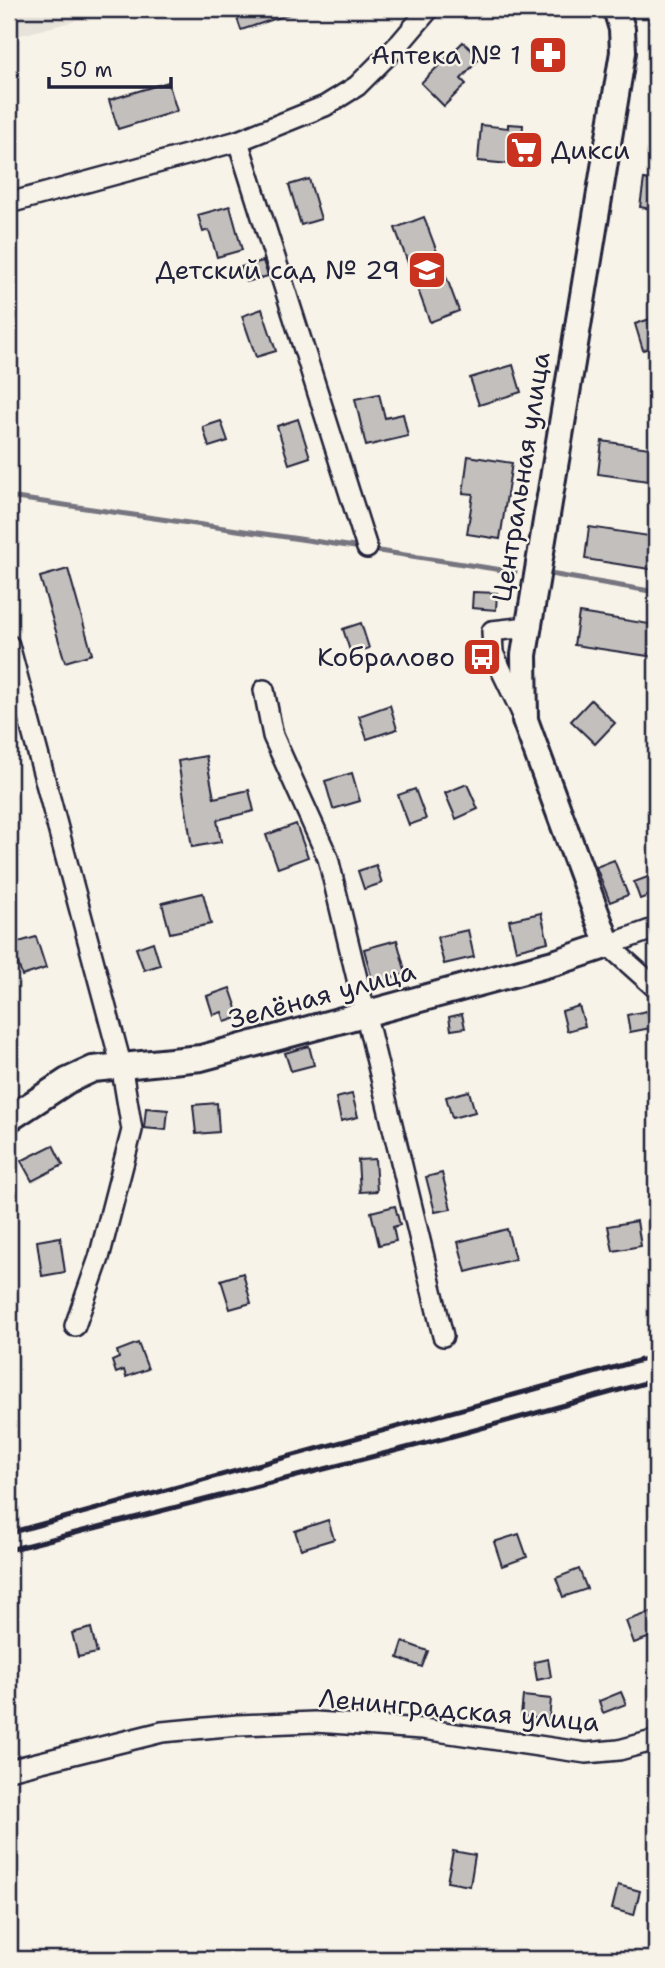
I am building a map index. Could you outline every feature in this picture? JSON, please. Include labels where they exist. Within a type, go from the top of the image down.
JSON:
[{"type":"street","points":[[9,203],[239,141],[325,106],[357,86],[429,9]]},
{"type":"street","name":"Центральная улица","points":[[608,945],[537,761],[525,719],[527,627],[623,52],[622,29],[616,9]]},
{"type":"street","points":[[239,141],[367,548]]},
{"type":"street","points":[[525,719],[493,653],[492,631],[527,627]]},
{"type":"street","points":[[9,645],[121,1064],[132,1130],[99,1258],[75,1326]]},
{"type":"street","points":[[264,690],[273,736],[328,858],[443,1336]]},
{"type":"street","name":"Зелёная улица","points":[[9,1119],[67,1081],[93,1069],[121,1064],[201,1058],[608,945],[656,928]]},
{"type":"street","points":[[608,945],[656,988]]},
{"type":"street","name":"Ленинградская улица","points":[[9,1770],[162,1732],[238,1725],[315,1722],[423,1729],[586,1753],[618,1750],[656,1740]]},
{"type":"shaded area","points":[[9,9],[71,9],[75,21],[9,38]]},
{"type":"building","points":[[234,9],[298,9],[299,11],[241,30]]},
{"type":"building","points":[[463,42],[480,58],[461,79],[466,84],[444,106],[421,83]]},
{"type":"building","points":[[537,47],[551,47],[551,63],[537,63]]},
{"type":"building","points":[[168,82],[177,111],[118,129],[109,100]]},
{"type":"building","points":[[508,124],[523,125],[522,142],[528,142],[527,159],[521,158],[521,165],[478,161],[481,125],[508,128]]},
{"type":"building","points":[[309,179],[321,219],[301,225],[289,185]]},
{"type":"building","points":[[644,179],[656,181],[656,210],[640,207]]},
{"type":"building","points":[[230,206],[242,250],[217,257],[209,230],[203,232],[198,215]]},
{"type":"building","name":"Детский сад № 29","points":[[424,217],[459,311],[430,322],[395,228]]},
{"type":"building","points":[[263,261],[268,276],[246,282],[241,267]]},
{"type":"building","points":[[262,309],[276,351],[256,357],[242,316]]},
{"type":"building","points":[[656,317],[656,346],[643,350],[635,324]]},
{"type":"building","points":[[513,365],[521,392],[479,405],[470,378]]},
{"type":"building","points":[[379,394],[385,418],[403,414],[408,436],[366,446],[355,399]]},
{"type":"building","points":[[298,419],[310,457],[289,464],[277,426]]},
{"type":"building","points":[[221,421],[228,441],[209,447],[203,427]]},
{"type":"building","points":[[602,441],[656,449],[656,482],[598,474]]},
{"type":"building","points":[[468,456],[512,463],[500,539],[467,534],[473,494],[463,493]]},
{"type":"building","points":[[589,527],[656,537],[656,570],[585,559]]},
{"type":"building","points":[[68,569],[92,654],[65,662],[40,577]]},
{"type":"building","points":[[473,592],[497,593],[496,610],[472,608]]},
{"type":"building","points":[[579,613],[656,625],[655,657],[574,645]]},
{"type":"building","points":[[361,623],[369,648],[351,654],[343,629]]},
{"type":"building","points":[[591,700],[615,723],[595,744],[571,721]]},
{"type":"building","points":[[390,705],[397,729],[367,739],[359,716]]},
{"type":"building","points":[[206,756],[214,798],[249,790],[254,811],[217,820],[221,842],[192,847],[178,761]]},
{"type":"building","points":[[352,773],[360,801],[333,809],[325,781]]},
{"type":"building","points":[[467,784],[478,809],[456,819],[445,793]]},
{"type":"building","points":[[415,789],[426,819],[409,825],[398,795]]},
{"type":"building","points":[[296,824],[308,857],[278,868],[266,835]]},
{"type":"building","points":[[614,860],[628,895],[610,902],[596,867]]},
{"type":"building","points":[[376,865],[382,883],[364,889],[358,871]]},
{"type":"building","points":[[656,874],[656,893],[640,899],[634,882]]},
{"type":"building","points":[[203,893],[211,924],[170,933],[162,903]]},
{"type":"building","points":[[541,913],[548,942],[516,950],[509,920]]},
{"type":"building","points":[[468,930],[474,957],[444,964],[437,937]]},
{"type":"building","points":[[36,937],[46,968],[22,976],[12,944]]},
{"type":"building","points":[[397,940],[406,974],[373,983],[364,949]]},
{"type":"building","points":[[153,942],[160,965],[144,970],[136,948]]},
{"type":"building","points":[[230,988],[240,1017],[225,1022],[222,1012],[213,1015],[207,996]]},
{"type":"building","points":[[579,1006],[585,1026],[567,1031],[562,1011]]},
{"type":"building","points":[[647,1011],[651,1028],[630,1032],[627,1015]]},
{"type":"building","points":[[462,1014],[465,1028],[451,1030],[449,1017]]},
{"type":"building","points":[[309,1046],[314,1065],[291,1071],[285,1053]]},
{"type":"building","points":[[469,1091],[475,1112],[452,1118],[446,1097]]},
{"type":"building","points":[[352,1094],[358,1117],[341,1121],[336,1098]]},
{"type":"building","points":[[217,1103],[219,1132],[196,1134],[193,1105]]},
{"type":"building","points":[[146,1108],[168,1110],[166,1130],[144,1128]]},
{"type":"building","points":[[53,1145],[63,1165],[32,1181],[21,1161]]},
{"type":"building","points":[[375,1159],[377,1191],[360,1192],[358,1160]]},
{"type":"building","points":[[442,1173],[451,1209],[435,1212],[426,1177]]},
{"type":"building","points":[[395,1206],[400,1225],[393,1227],[396,1241],[379,1245],[371,1212]]},
{"type":"building","points":[[637,1221],[641,1246],[613,1251],[608,1226]]},
{"type":"building","points":[[507,1229],[515,1259],[466,1272],[458,1242]]},
{"type":"building","points":[[60,1237],[65,1272],[42,1276],[37,1241]]},
{"type":"building","points":[[243,1273],[251,1303],[230,1309],[221,1280]]},
{"type":"building","points":[[138,1343],[148,1369],[126,1377],[124,1370],[116,1373],[112,1361],[119,1358],[117,1351]]},
{"type":"building","points":[[328,1520],[334,1539],[301,1549],[295,1531]]},
{"type":"building","points":[[519,1534],[527,1557],[502,1566],[494,1542]]},
{"type":"building","points":[[579,1569],[587,1589],[563,1597],[556,1578]]},
{"type":"building","points":[[651,1612],[656,1635],[634,1643],[626,1621]]},
{"type":"building","points":[[91,1628],[97,1653],[78,1657],[72,1633]]},
{"type":"building","points":[[403,1642],[428,1651],[422,1667],[398,1658]]},
{"type":"building","points":[[548,1659],[551,1677],[537,1680],[534,1662]]},
{"type":"building","points":[[621,1692],[626,1704],[603,1713],[599,1701]]},
{"type":"building","points":[[523,1696],[551,1699],[549,1720],[521,1716]]},
{"type":"building","points":[[453,1851],[475,1855],[470,1886],[447,1882]]},
{"type":"building","points":[[618,1885],[640,1891],[634,1915],[612,1909]]},
{"type":"waterway","points":[[9,497],[355,547]]},
{"type":"waterway","points":[[379,551],[515,572]]},
{"type":"waterway","points":[[550,574],[656,592]]},
{"type":"railway","points":[[9,1533],[656,1356]]},
{"type":"railway","points":[[9,1550],[449,1437],[656,1380]]},
{"type":"place","name":"Аптека № 1","points":[[548,55]]},
{"type":"place","name":"Дикси","points":[[524,150]]},
{"type":"place","name":"Детский сад № 29","points":[[427,270]]},
{"type":"place","name":"Кобралово","points":[[482,657]]}]
